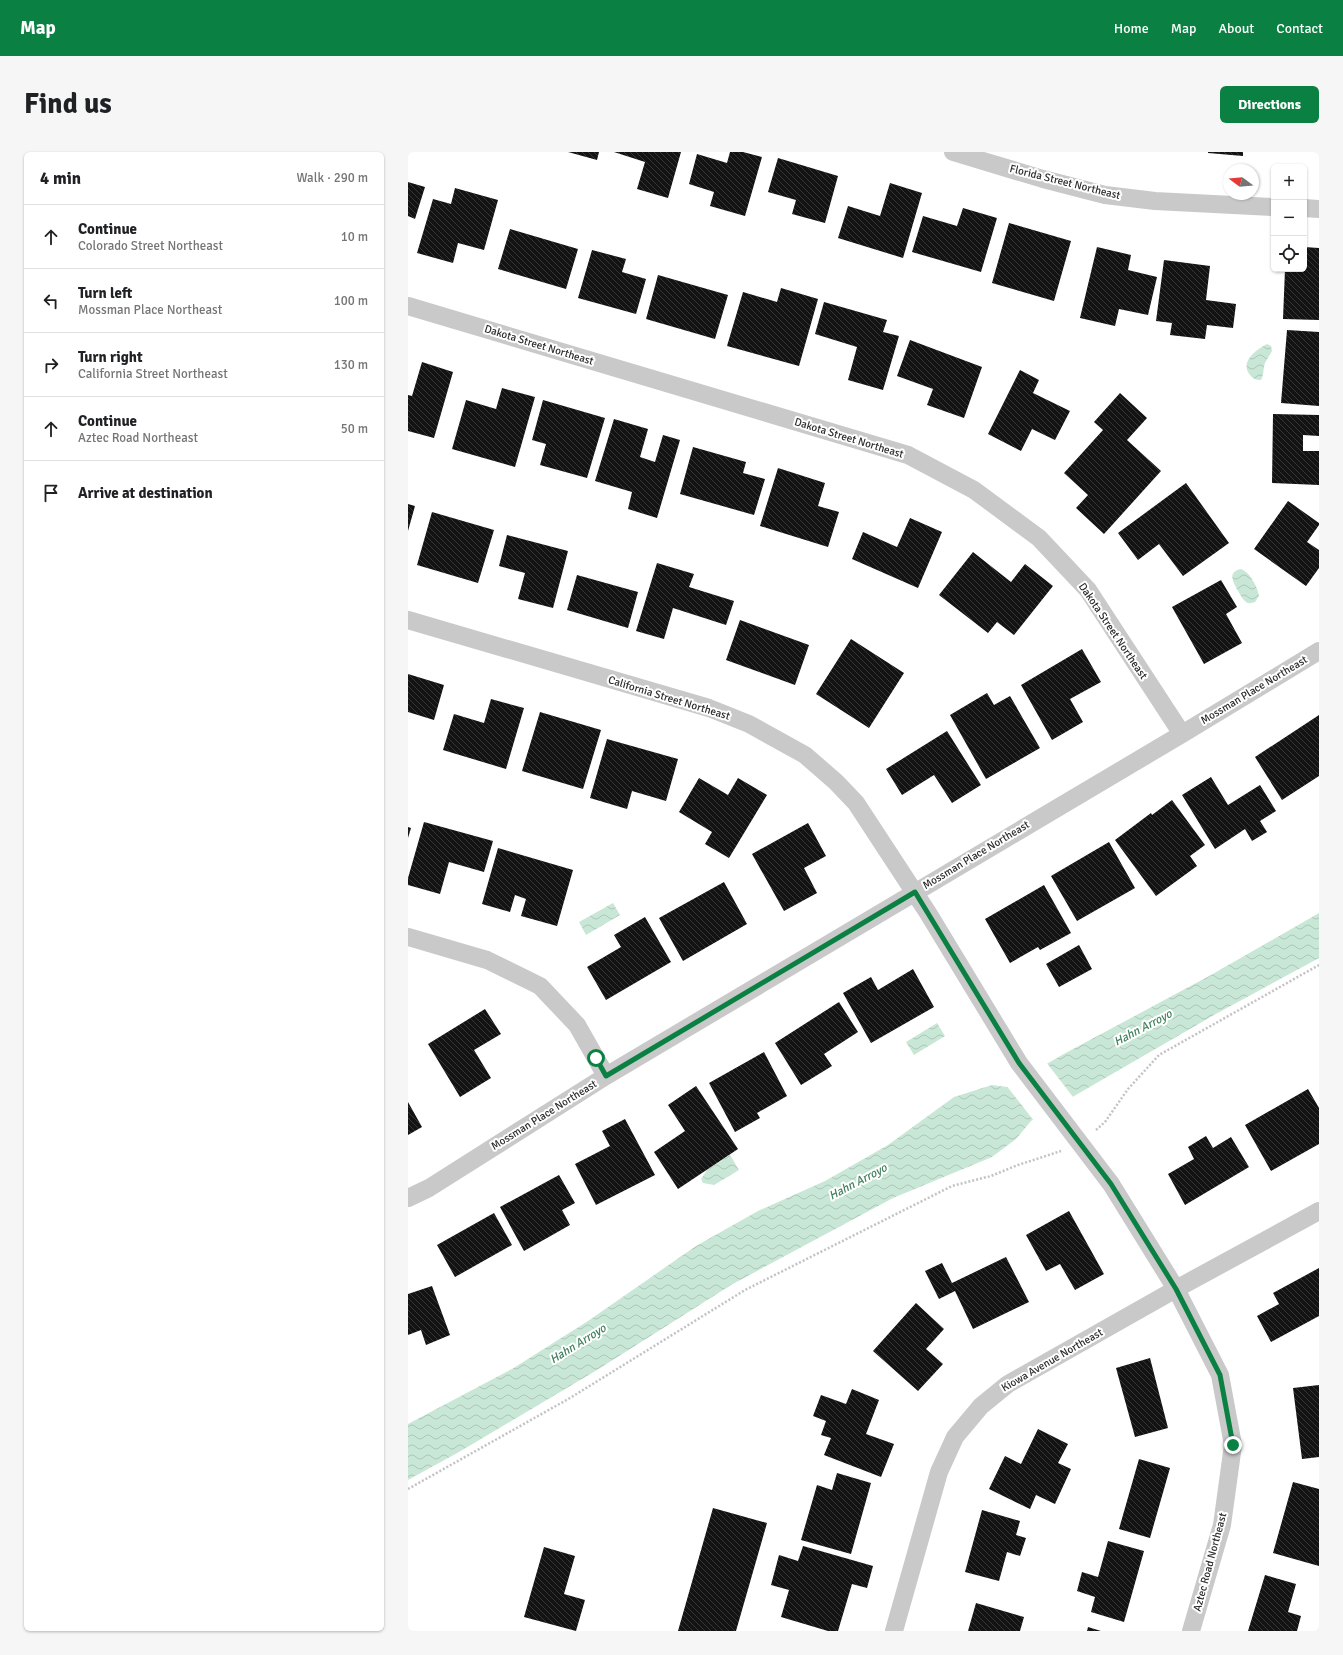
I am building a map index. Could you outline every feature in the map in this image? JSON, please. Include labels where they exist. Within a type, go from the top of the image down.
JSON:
[{"type":"street","name":"Florida Street Northeast","points":[[953,152],[1043,179],[1105,195],[1155,201],[1271,207]]},
{"type":"street","points":[[1307,208],[1319,209]]},
{"type":"street","name":"Dakota Street Northeast","points":[[408,306],[908,455],[974,490],[1038,538],[1088,590],[1182,734]]},
{"type":"street","name":"California Street Northeast","points":[[408,620],[709,708],[750,724],[805,755],[836,782],[856,803],[915,892],[1019,1063],[1111,1184],[1176,1289]]},
{"type":"street","name":"Mossman Place Northeast","points":[[408,1198],[429,1188],[606,1076],[1319,651]]},
{"type":"street","points":[[408,937],[487,960],[540,986],[577,1025],[606,1076]]},
{"type":"street","name":"Kiowa Avenue Northeast","points":[[894,1631],[939,1472],[955,1437],[976,1411],[1008,1384],[1176,1289],[1319,1211]]},
{"type":"street","name":"Aztec Road Northeast","points":[[1176,1289],[1220,1375],[1233,1445],[1222,1525],[1191,1631]]},
{"type":"path","points":[[408,1489],[570,1398],[745,1290],[952,1186],[991,1176],[1063,1150],[1080,1142],[1105,1122],[1128,1089],[1159,1055],[1319,966]]},
{"type":"water","points":[[1267,344],[1271,346],[1272,351],[1265,363],[1263,376],[1261,380],[1253,378],[1247,370],[1248,361],[1254,353]]},
{"type":"water","points":[[1241,569],[1247,573],[1257,589],[1259,596],[1255,602],[1247,603],[1234,584],[1232,578],[1234,572]]},
{"type":"water","points":[[613,903],[620,915],[586,935],[579,922]]},
{"type":"water","name":"Hahn Arroyo","points":[[1319,913],[1319,958],[1214,1015],[1031,1121],[1016,1139],[992,1157],[893,1198],[731,1285],[597,1370],[459,1452],[408,1480],[408,1424],[512,1369],[588,1321],[696,1246],[758,1211],[825,1181],[888,1145],[954,1097],[992,1085],[1007,1087],[1062,1055],[1211,975]]},
{"type":"water","points":[[937,1023],[945,1036],[914,1055],[906,1042]]},
{"type":"water","points":[[730,1155],[739,1170],[714,1185],[703,1183],[701,1179],[707,1170]]},
{"type":"pier","points":[[1046,1062],[1073,1097],[1034,1121],[1006,1085]]},
{"type":"building","points":[[568,152],[599,152],[597,160]]},
{"type":"building","points":[[614,152],[681,152],[668,198],[637,189],[645,162]]},
{"type":"building","points":[[730,152],[743,152],[762,157],[745,216],[710,206],[714,192],[689,184],[697,154],[727,163]]},
{"type":"building","points":[[1243,152],[1243,156],[1208,153]]},
{"type":"building","points":[[778,158],[838,176],[825,223],[792,214],[796,200],[768,192]]},
{"type":"building","points":[[408,182],[425,187],[415,219],[408,216]]},
{"type":"building","points":[[890,183],[922,193],[903,258],[838,238],[848,206],[880,216]]},
{"type":"building","points":[[455,188],[498,200],[484,250],[458,243],[453,263],[417,253],[433,199],[451,204]]},
{"type":"building","points":[[963,208],[997,218],[981,272],[912,252],[923,216],[957,226]]},
{"type":"building","points":[[1009,223],[1071,241],[1054,301],[992,283]]},
{"type":"building","points":[[510,229],[578,249],[566,289],[498,269]]},
{"type":"building","points":[[1097,247],[1131,255],[1128,270],[1157,277],[1148,315],[1119,309],[1115,326],[1080,318]]},
{"type":"building","points":[[1307,247],[1319,248],[1319,320],[1283,319],[1285,272],[1307,272]]},
{"type":"building","points":[[592,250],[626,259],[622,272],[646,279],[636,314],[578,298]]},
{"type":"building","points":[[1164,260],[1210,266],[1206,300],[1236,304],[1233,328],[1207,325],[1205,339],[1170,335],[1172,323],[1156,321]]},
{"type":"building","points":[[658,275],[728,295],[715,339],[646,319]]},
{"type":"building","points":[[781,288],[818,299],[799,366],[727,346],[743,292],[777,302]]},
{"type":"building","points":[[824,302],[887,320],[883,332],[899,336],[883,390],[848,380],[857,347],[815,334]]},
{"type":"building","points":[[1287,330],[1319,332],[1319,406],[1281,403]]},
{"type":"building","points":[[910,340],[982,367],[964,418],[927,405],[933,389],[897,376]]},
{"type":"building","points":[[422,362],[453,372],[434,438],[408,431],[408,395],[412,396]]},
{"type":"building","points":[[1020,370],[1039,380],[1033,393],[1070,411],[1055,440],[1032,429],[1021,451],[988,434]]},
{"type":"building","points":[[502,388],[535,397],[515,467],[452,449],[466,400],[496,409]]},
{"type":"building","points":[[1120,393],[1147,418],[1127,440],[1161,471],[1104,534],[1076,508],[1088,495],[1064,473],[1103,430],[1094,422]]},
{"type":"building","points":[[543,400],[605,418],[587,478],[540,465],[546,444],[532,440]]},
{"type":"building","points":[[1273,414],[1319,415],[1319,436],[1303,435],[1303,451],[1319,451],[1319,485],[1272,483]]},
{"type":"building","points":[[614,419],[648,429],[640,457],[655,462],[663,435],[680,440],[657,518],[628,509],[632,492],[595,481]]},
{"type":"building","points":[[693,447],[746,462],[743,473],[765,479],[754,515],[680,494]]},
{"type":"building","points":[[778,468],[825,483],[818,506],[839,512],[828,547],[760,526]]},
{"type":"building","points":[[1186,483],[1229,543],[1183,576],[1159,544],[1138,560],[1118,533]]},
{"type":"building","points":[[1288,501],[1319,523],[1307,542],[1319,550],[1319,568],[1306,586],[1254,549]]},
{"type":"building","points":[[408,504],[415,506],[408,531]]},
{"type":"building","points":[[432,512],[494,530],[478,583],[417,565]]},
{"type":"building","points":[[910,518],[942,532],[918,588],[852,559],[863,532],[897,547]]},
{"type":"building","points":[[507,535],[568,551],[553,608],[518,599],[525,573],[499,566]]},
{"type":"building","points":[[973,552],[1011,582],[1025,564],[1053,586],[1014,635],[997,622],[988,633],[939,595]]},
{"type":"building","points":[[657,563],[694,574],[689,587],[734,601],[726,625],[673,608],[664,639],[636,631]]},
{"type":"building","points":[[577,575],[638,592],[628,628],[567,610]]},
{"type":"building","points":[[1221,580],[1237,607],[1226,614],[1242,643],[1204,664],[1172,607]]},
{"type":"building","points":[[740,620],[809,645],[795,685],[726,660]]},
{"type":"building","points":[[851,639],[904,673],[869,728],[816,694]]},
{"type":"building","points":[[1082,649],[1101,682],[1070,699],[1083,722],[1052,740],[1021,685]]},
{"type":"building","points":[[408,674],[444,685],[434,720],[408,712]]},
{"type":"building","points":[[987,693],[994,705],[1010,696],[1040,748],[986,779],[950,715]]},
{"type":"building","points":[[491,699],[524,708],[506,769],[443,750],[454,714],[484,723]]},
{"type":"building","points":[[540,712],[601,730],[583,789],[522,771]]},
{"type":"building","points":[[1319,715],[1319,776],[1282,800],[1255,757]]},
{"type":"building","points":[[947,731],[981,785],[952,803],[934,775],[902,795],[886,769]]},
{"type":"building","points":[[607,739],[678,759],[666,801],[632,791],[627,809],[590,798]]},
{"type":"building","points":[[1211,777],[1228,805],[1260,785],[1276,811],[1260,821],[1267,832],[1252,841],[1245,829],[1215,849],[1182,795]]},
{"type":"building","points":[[699,778],[728,795],[738,778],[767,795],[729,858],[705,844],[712,832],[679,812]]},
{"type":"building","points":[[1172,800],[1205,845],[1190,856],[1197,866],[1156,896],[1115,840],[1151,813],[1152,815]]},
{"type":"building","points":[[424,822],[493,841],[484,872],[449,862],[440,894],[408,885],[408,878]]},
{"type":"building","points":[[808,823],[826,856],[804,868],[817,893],[784,911],[752,854]]},
{"type":"building","points":[[408,827],[411,828],[408,838]]},
{"type":"building","points":[[1109,842],[1135,888],[1077,921],[1051,876]]},
{"type":"building","points":[[498,848],[573,870],[557,926],[521,916],[526,899],[515,895],[510,912],[482,904]]},
{"type":"building","points":[[724,882],[747,924],[683,961],[659,918]]},
{"type":"building","points":[[1044,885],[1071,933],[1040,950],[1038,947],[1010,963],[985,919]]},
{"type":"building","points":[[645,917],[671,962],[606,1000],[587,967],[621,947],[614,935]]},
{"type":"building","points":[[1079,945],[1092,969],[1059,987],[1046,964]]},
{"type":"building","points":[[913,969],[934,1007],[871,1043],[843,993],[871,977],[878,990]]},
{"type":"building","points":[[839,1002],[858,1032],[824,1054],[832,1066],[801,1085],[775,1043]]},
{"type":"building","points":[[485,1009],[501,1034],[474,1050],[491,1078],[460,1097],[428,1044]]},
{"type":"building","points":[[764,1052],[787,1096],[757,1113],[760,1118],[735,1132],[709,1083]]},
{"type":"building","points":[[696,1086],[738,1149],[678,1189],[654,1152],[685,1131],[668,1105]]},
{"type":"building","points":[[1308,1089],[1319,1108],[1319,1144],[1271,1171],[1245,1125]]},
{"type":"building","points":[[408,1102],[422,1127],[408,1135]]},
{"type":"building","points":[[625,1119],[655,1175],[596,1205],[575,1164],[610,1146],[602,1131]]},
{"type":"building","points":[[1206,1136],[1213,1148],[1231,1137],[1249,1167],[1185,1205],[1168,1174],[1194,1159],[1188,1147]]},
{"type":"building","points":[[559,1175],[575,1203],[562,1210],[570,1225],[524,1251],[500,1207]]},
{"type":"building","points":[[1069,1211],[1104,1274],[1075,1290],[1060,1264],[1046,1271],[1026,1235]]},
{"type":"building","points":[[494,1213],[512,1245],[455,1277],[437,1245]]},
{"type":"building","points":[[1006,1257],[1029,1302],[973,1329],[955,1291],[939,1299],[925,1271],[942,1263],[952,1283]]},
{"type":"building","points":[[1319,1268],[1319,1316],[1271,1342],[1257,1316],[1279,1304],[1273,1293]]},
{"type":"building","points":[[432,1286],[450,1335],[426,1345],[421,1330],[408,1335],[408,1294]]},
{"type":"building","points":[[916,1303],[944,1329],[926,1349],[943,1364],[918,1391],[873,1351]]},
{"type":"building","points":[[1150,1358],[1168,1428],[1135,1437],[1116,1368]]},
{"type":"building","points":[[1319,1385],[1319,1457],[1302,1459],[1293,1388]]},
{"type":"building","points":[[852,1389],[879,1400],[866,1434],[894,1444],[881,1477],[824,1455],[831,1438],[821,1435],[826,1421],[813,1416],[821,1395],[846,1404]]},
{"type":"building","points":[[1038,1429],[1068,1444],[1058,1463],[1071,1469],[1055,1504],[1036,1495],[1030,1509],[989,1489],[1005,1456],[1021,1464]]},
{"type":"building","points":[[1139,1459],[1170,1468],[1150,1538],[1119,1529]]},
{"type":"building","points":[[837,1473],[871,1483],[851,1554],[801,1540],[817,1485],[832,1490]]},
{"type":"building","points":[[1293,1482],[1319,1489],[1319,1566],[1273,1553]]},
{"type":"building","points":[[713,1508],[767,1523],[736,1631],[678,1631]]},
{"type":"building","points":[[982,1510],[1020,1521],[1016,1535],[1026,1538],[1020,1556],[1007,1552],[999,1581],[965,1572]]},
{"type":"building","points":[[1108,1541],[1144,1551],[1124,1622],[1091,1612],[1095,1597],[1077,1591],[1082,1572],[1098,1577]]},
{"type":"building","points":[[803,1546],[873,1566],[867,1588],[852,1584],[838,1631],[828,1631],[781,1617],[789,1590],[771,1585],[779,1555],[798,1561]]},
{"type":"building","points":[[544,1547],[575,1556],[564,1594],[585,1600],[576,1631],[524,1617]]},
{"type":"building","points":[[1265,1575],[1296,1584],[1288,1612],[1301,1616],[1297,1631],[1248,1631]]},
{"type":"building","points":[[976,1603],[1024,1617],[1020,1631],[968,1631]]},
{"type":"building","points":[[1088,1627],[1101,1631],[1087,1631]]},
{"type":"route","points":[[596,1058],[606,1076],[915,892],[1019,1063],[1111,1184],[1176,1289],[1220,1375],[1233,1445]]}]
